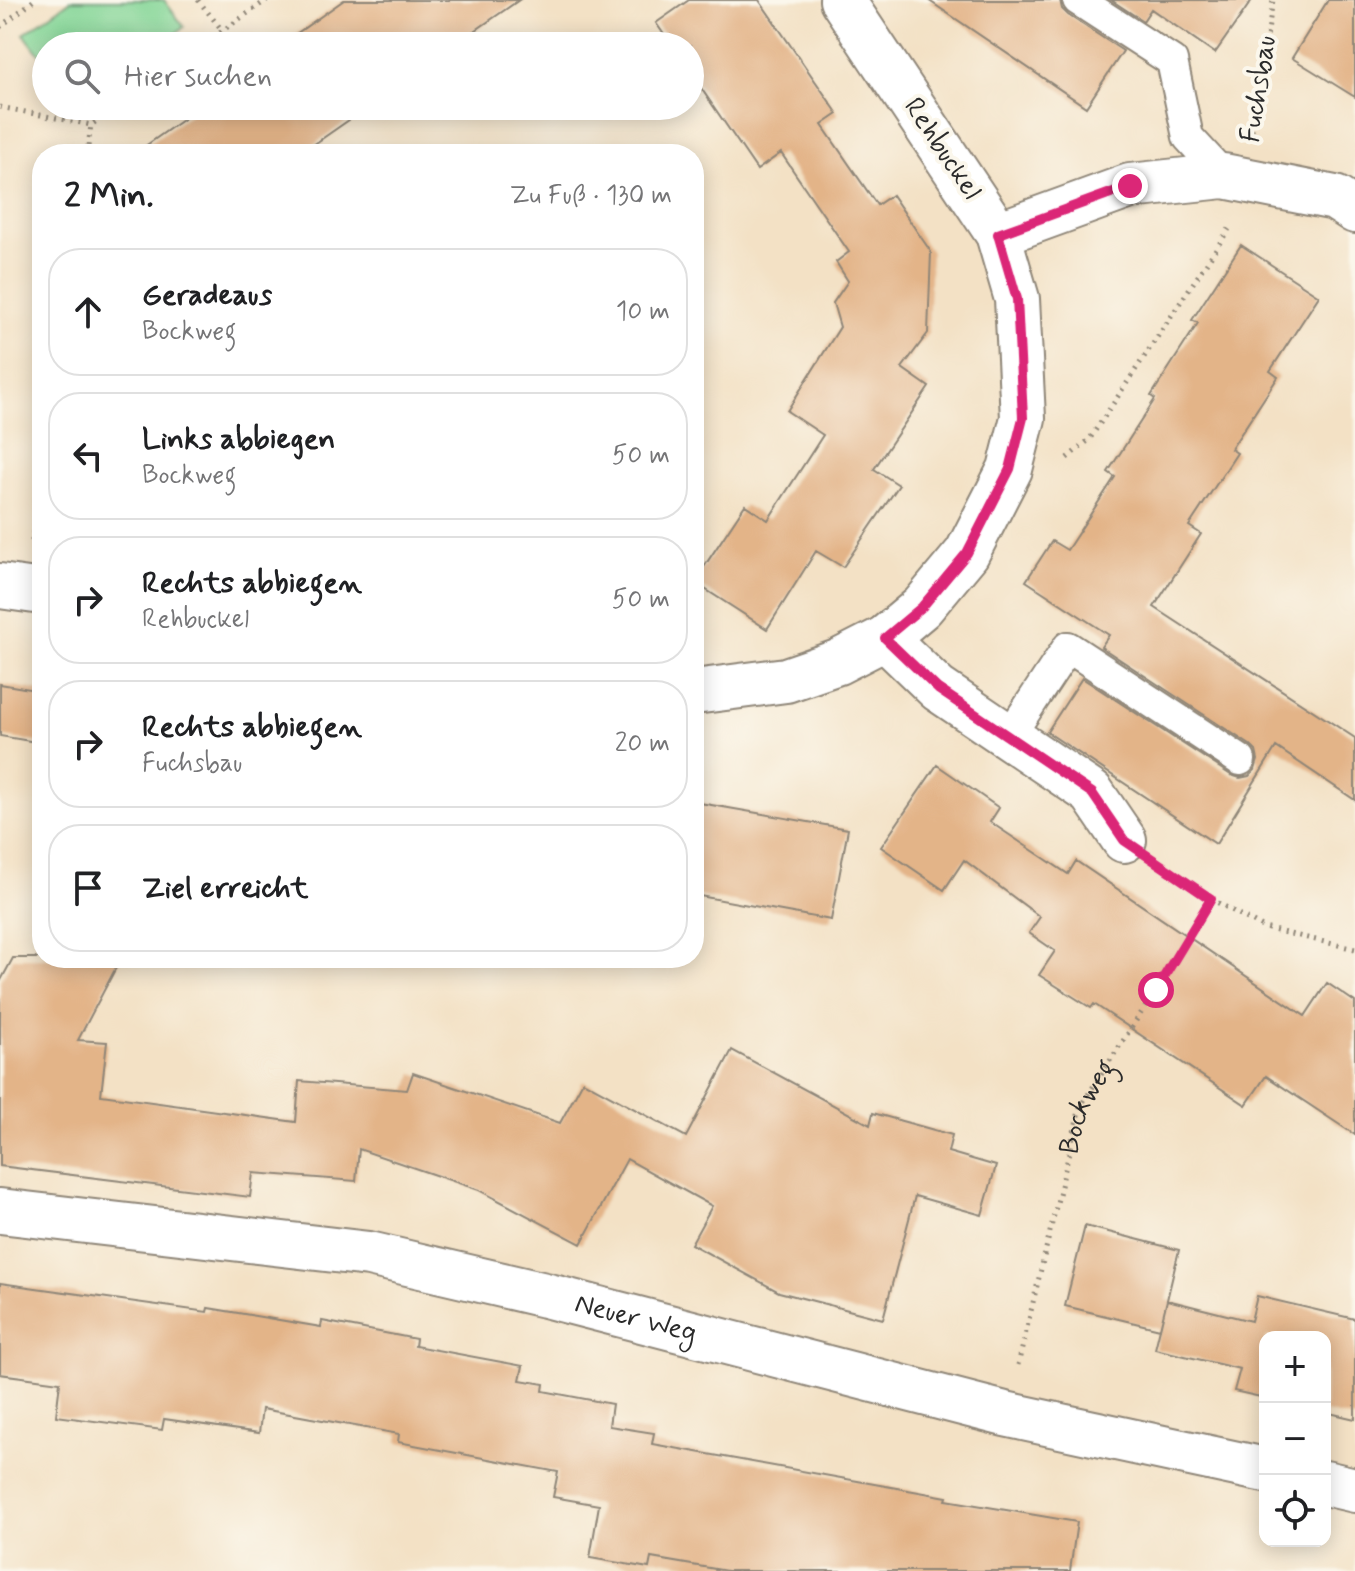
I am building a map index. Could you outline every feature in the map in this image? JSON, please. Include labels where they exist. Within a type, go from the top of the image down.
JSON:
[{"type":"street","name":"Rehbuckel","points":[[704,691],[786,680],[838,662],[885,638],[922,607],[967,553],[1010,469],[1023,418],[1017,299],[998,234],[842,0]]},
{"type":"street","name":"Fuchsbau","points":[[998,234],[1130,186],[1234,177],[1335,198],[1355,211]]},
{"type":"street","points":[[885,638],[938,689],[1092,793],[1124,840]]},
{"type":"street","name":"Neuer Weg","points":[[0,1211],[369,1254],[545,1295],[1005,1414],[1259,1469]]},
{"type":"street","points":[[1331,1484],[1355,1490]]},
{"type":"lane","points":[[1078,0],[1172,61],[1188,137],[1234,177]]},
{"type":"lane","points":[[1008,738],[1068,647],[1240,760]]},
{"type":"path","points":[[0,27],[34,0]]},
{"type":"path","points":[[198,0],[222,30]]},
{"type":"path","points":[[219,32],[267,0]]},
{"type":"path","name":"Fuchsbau","points":[[1234,177],[1273,0]]},
{"type":"path","points":[[0,107],[32,113]]},
{"type":"path","points":[[66,120],[91,125],[98,120]]},
{"type":"path","points":[[88,144],[91,125]]},
{"type":"path","points":[[1010,469],[1067,459],[1089,440],[1229,229],[1234,177]]},
{"type":"path","points":[[22,589],[32,530]]},
{"type":"path","points":[[1124,840],[1211,899],[1264,928],[1355,949]]},
{"type":"path","name":"Bockweg","points":[[1025,1339],[1080,1107],[1211,899]]},
{"type":"green space","points":[[71,0],[164,0],[184,27],[177,32],[32,32],[32,45],[24,34]]},
{"type":"building","points":[[344,0],[519,0],[473,32],[299,32]]},
{"type":"building","points":[[689,0],[759,0],[838,114],[822,125],[877,205],[892,195],[931,252],[928,333],[902,368],[929,387],[874,469],[899,485],[843,567],[816,551],[767,629],[704,588],[704,567],[745,505],[768,520],[823,435],[787,411],[840,327],[833,303],[848,281],[836,262],[849,252],[781,153],[757,170],[704,92],[704,32],[662,32],[656,23]]},
{"type":"building","points":[[928,0],[1060,0],[1062,9],[1068,15],[1123,51],[1086,107]]},
{"type":"building","points":[[1111,0],[1252,0],[1215,53],[1151,9],[1143,21]]},
{"type":"building","points":[[1328,0],[1355,0],[1355,97],[1292,58]]},
{"type":"building","points":[[182,120],[349,120],[314,144],[148,144]]},
{"type":"building","points":[[1241,245],[1319,296],[1270,371],[1278,377],[1231,449],[1237,453],[1189,526],[1201,534],[1154,607],[1355,738],[1355,800],[1276,747],[1216,844],[1047,732],[1082,678],[1231,775],[1240,778],[1249,776],[1258,760],[1256,751],[1101,647],[1109,635],[1026,581],[1052,541],[1067,550],[1115,477],[1108,472],[1155,399],[1151,396],[1198,323],[1192,320]]},
{"type":"building","points":[[0,684],[32,689],[32,741],[0,736]]},
{"type":"building","points":[[937,765],[999,808],[990,822],[1068,874],[1076,861],[1305,1016],[1327,983],[1355,1002],[1355,1135],[1266,1076],[1246,1105],[1094,1004],[1091,1008],[1039,975],[1055,951],[1029,933],[1040,917],[964,860],[944,890],[881,847]]},
{"type":"building","points":[[704,804],[848,829],[831,920],[704,897]]},
{"type":"building","points":[[13,958],[32,958],[32,968],[116,968],[78,1040],[107,1042],[101,1095],[296,1122],[299,1081],[407,1090],[413,1073],[560,1123],[583,1081],[686,1137],[732,1050],[870,1125],[873,1113],[952,1135],[948,1152],[996,1166],[982,1215],[915,1196],[883,1319],[779,1292],[691,1244],[712,1206],[627,1159],[581,1244],[479,1190],[359,1149],[356,1181],[253,1173],[250,1197],[0,1166],[0,982]]},
{"type":"building","points":[[1085,1226],[1179,1250],[1160,1329],[1065,1306]]},
{"type":"building","points":[[0,1283],[207,1312],[208,1308],[321,1327],[322,1321],[416,1339],[415,1346],[523,1366],[520,1380],[544,1384],[543,1391],[612,1404],[609,1426],[654,1433],[652,1444],[1077,1522],[1070,1571],[727,1571],[651,1558],[649,1568],[590,1558],[599,1505],[553,1497],[558,1472],[398,1442],[399,1434],[262,1409],[259,1433],[164,1419],[162,1430],[56,1416],[60,1382],[0,1374]]},
{"type":"building","points":[[1257,1296],[1355,1319],[1355,1419],[1331,1413],[1331,1331],[1259,1331],[1259,1397],[1234,1391],[1240,1369],[1155,1349],[1167,1300],[1251,1321]]},
{"type":"route","points":[[1130,186],[998,234],[1017,299],[1023,418],[1010,469],[967,553],[922,607],[885,638],[938,689],[1092,793],[1124,840],[1211,899],[1156,990]]}]
